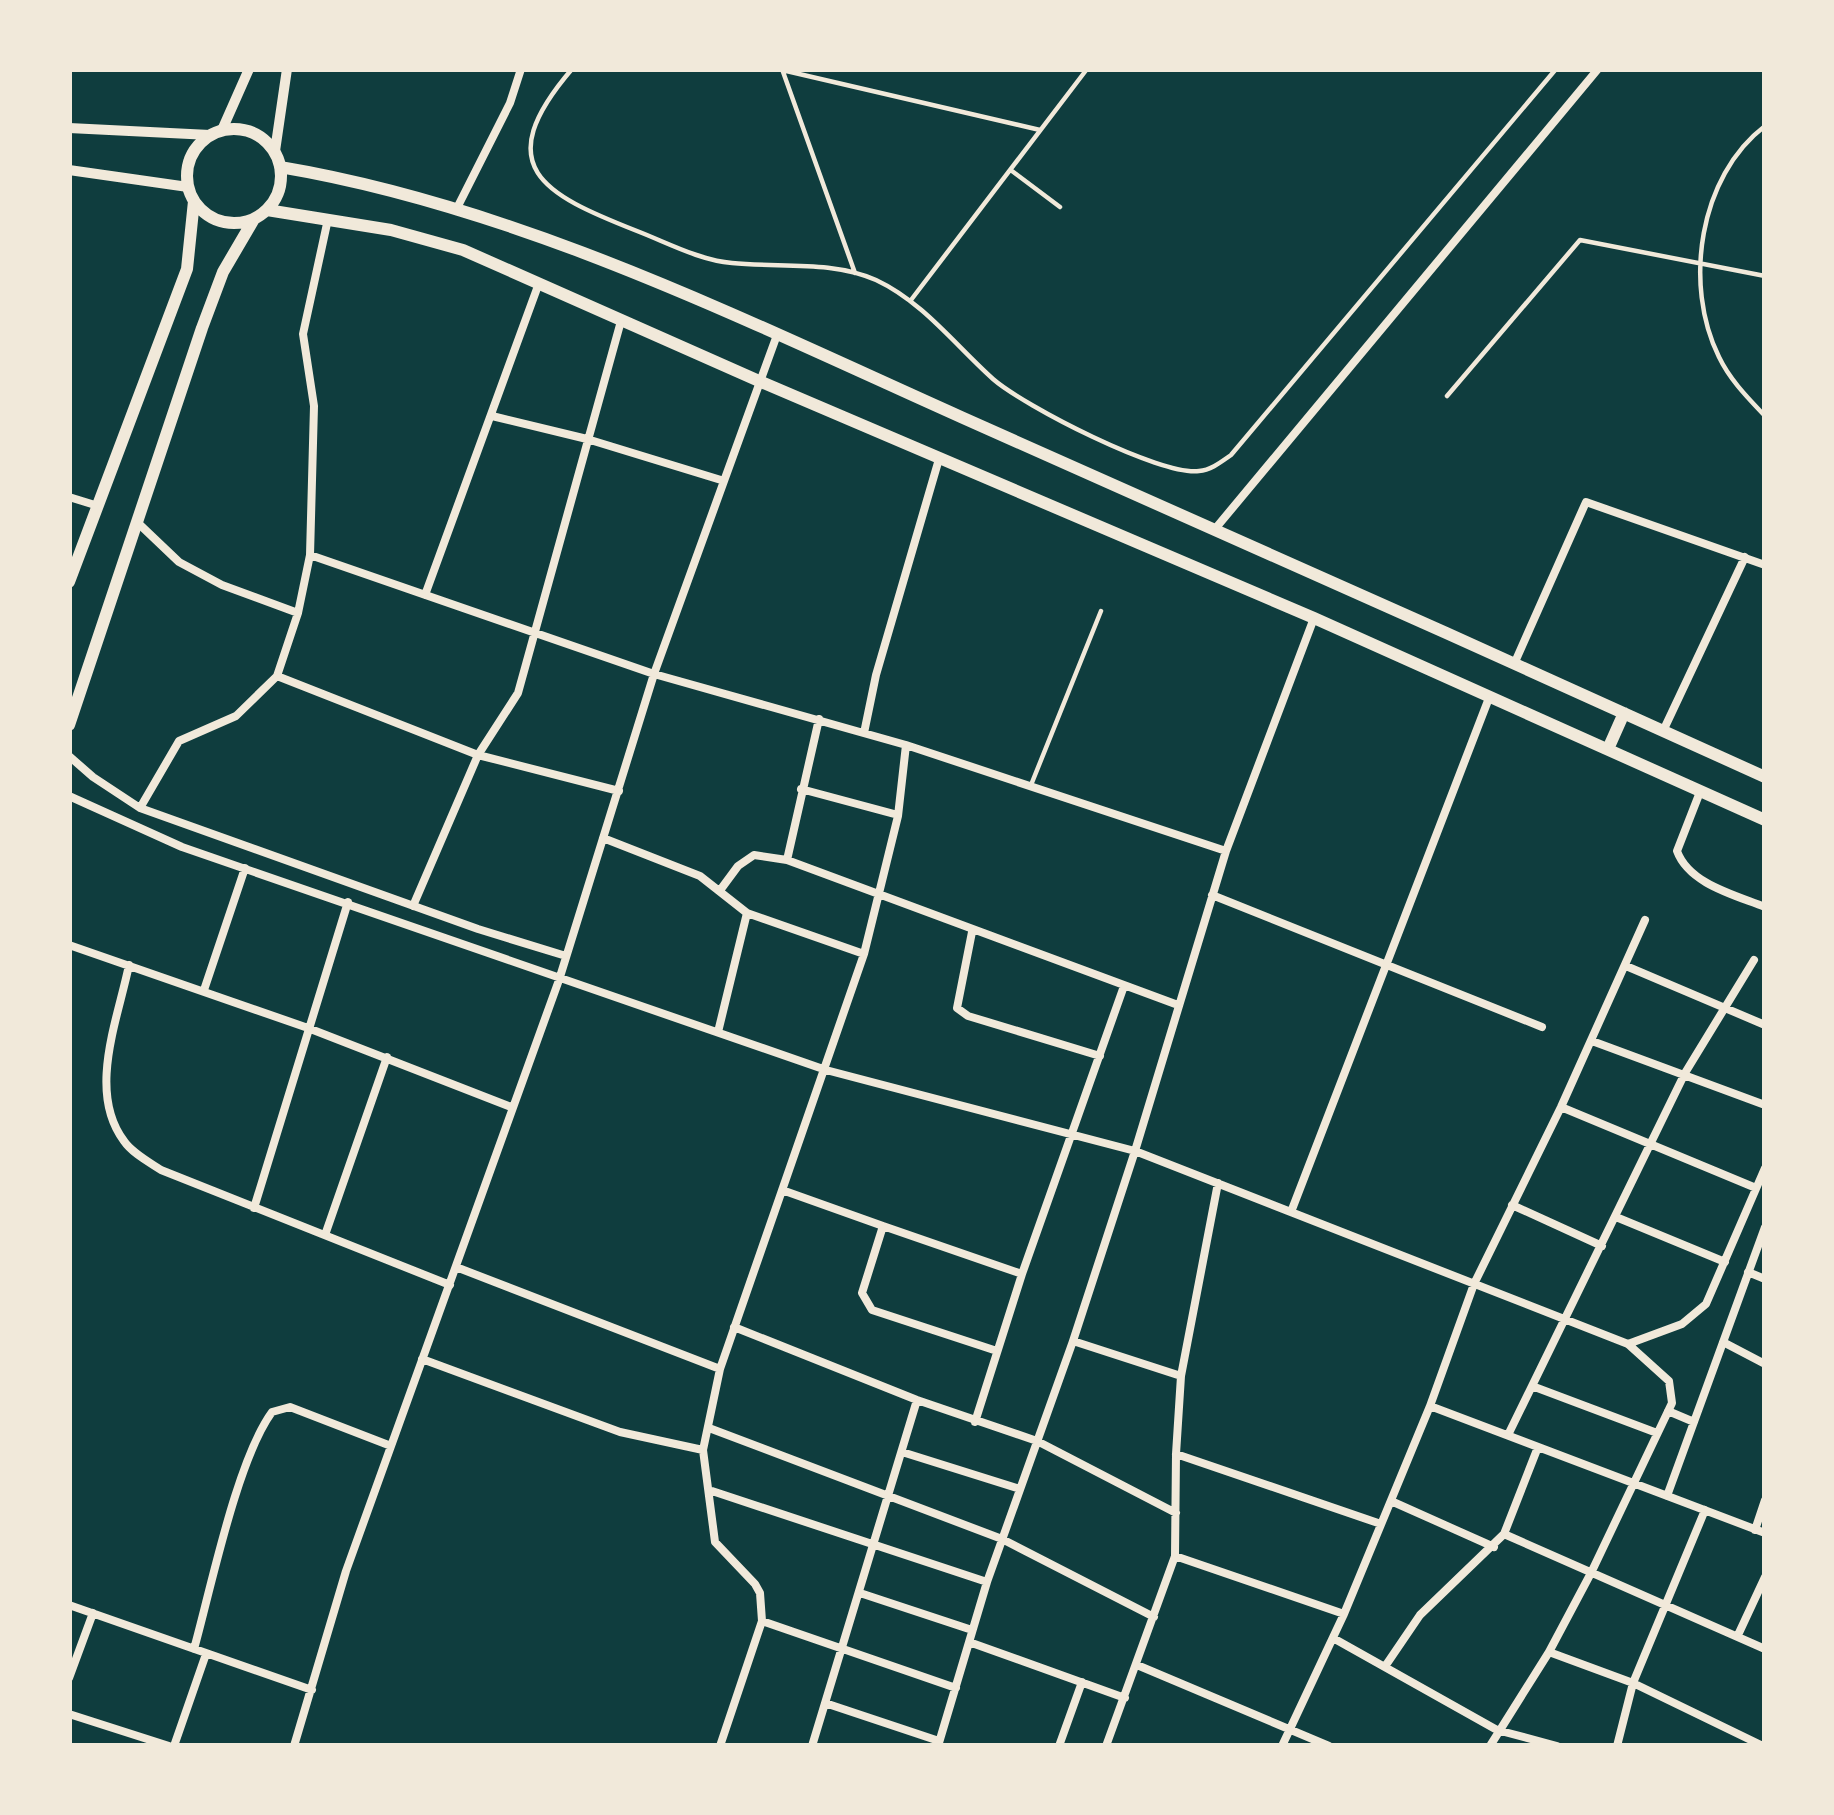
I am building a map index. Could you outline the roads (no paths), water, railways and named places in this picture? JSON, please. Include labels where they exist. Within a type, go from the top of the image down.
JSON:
[{"type":"main road","points":[[69,582],[187,269],[190,158],[216,133],[250,131],[274,152],[281,182],[223,272],[69,725]]},
{"type":"main road","points":[[280,166],[458,208],[610,265],[777,335],[1765,777]]},
{"type":"main road","points":[[191,194],[214,219],[227,223],[254,219]]},
{"type":"main road","points":[[267,210],[391,230],[463,250],[759,382],[1314,618],[1765,820]]},
{"type":"main road","points":[[1608,749],[1624,712]]},
{"type":"street","points":[[69,128],[138,134],[216,133],[249,69]]},
{"type":"street","points":[[274,152],[287,69]]},
{"type":"street","points":[[458,208],[510,103],[521,69]]},
{"type":"street","points":[[1214,530],[1598,69]]},
{"type":"street","points":[[69,170],[191,194]]},
{"type":"street","points":[[140,808],[179,741],[236,716],[278,676],[310,555],[314,406],[303,334],[328,219]]},
{"type":"street","points":[[424,595],[539,283]]},
{"type":"street","points":[[413,906],[478,755],[518,692],[621,319]]},
{"type":"street","points":[[293,1746],[346,1571],[559,980],[654,674],[777,335]]},
{"type":"street","points":[[492,416],[721,480]]},
{"type":"street","points":[[864,733],[876,675],[940,458]]},
{"type":"street","points":[[69,497],[95,505]]},
{"type":"street","points":[[1514,664],[1586,502],[1765,565]]},
{"type":"street","points":[[136,520],[179,562],[222,585],[298,613]]},
{"type":"street","points":[[310,555],[654,674],[906,745],[1226,851]]},
{"type":"street","points":[[1663,731],[1745,557]]},
{"type":"street","points":[[825,1703],[938,1743],[987,1582],[1135,1151],[1226,851],[1314,618]]},
{"type":"street","points":[[278,676],[478,755],[619,791]]},
{"type":"street","points":[[1291,1212],[1489,698]]},
{"type":"street","points":[[787,860],[819,719]]},
{"type":"street","points":[[720,1746],[761,1621],[762,1605],[755,1584],[715,1542],[704,1450],[708,1428],[720,1369],[864,954],[898,816],[906,745]]},
{"type":"street","points":[[69,756],[140,808],[566,956]]},
{"type":"street","points":[[801,789],[898,816]]},
{"type":"street","points":[[1701,791],[1677,851],[1682,866],[1765,908]]},
{"type":"street","points":[[69,796],[140,831],[826,1070],[1135,1151],[1628,1344],[1669,1381],[1673,1394],[1668,1411],[1591,1573],[1490,1746]]},
{"type":"street","points":[[603,838],[700,876],[746,913],[864,954]]},
{"type":"street","points":[[721,889],[738,866],[754,855],[787,860],[1178,1005]]},
{"type":"street","points":[[204,991],[245,868]]},
{"type":"street","points":[[1212,895],[1541,1028]]},
{"type":"street","points":[[254,1208],[347,902]]},
{"type":"street","points":[[718,1031],[746,913]]},
{"type":"street","points":[[1282,1746],[1344,1614],[1430,1406],[1474,1284],[1645,920]]},
{"type":"street","points":[[972,932],[956,1004],[959,1010],[1100,1056]]},
{"type":"street","points":[[69,945],[308,1028],[512,1107]]},
{"type":"street","points":[[1508,1435],[1685,1073],[1754,960]]},
{"type":"street","points":[[129,965],[105,1082],[115,1125],[125,1144],[161,1170],[450,1285]]},
{"type":"street","points":[[1626,966],[1765,1024]]},
{"type":"street","points":[[976,1422],[1022,1274],[1124,986]]},
{"type":"street","points":[[1592,1041],[1765,1105]]},
{"type":"street","points":[[325,1235],[387,1057]]},
{"type":"street","points":[[1561,1107],[1756,1188]]},
{"type":"street","points":[[1628,1344],[1696,1316],[1706,1304],[1765,1168]]},
{"type":"street","points":[[1106,1746],[1175,1556],[1181,1376],[1218,1184]]},
{"type":"street","points":[[782,1190],[1022,1274]]},
{"type":"street","points":[[1512,1205],[1602,1246]]},
{"type":"street","points":[[1616,1216],[1725,1262]]},
{"type":"street","points":[[883,1226],[862,1293],[866,1306],[878,1314],[997,1351]]},
{"type":"street","points":[[1667,1496],[1765,1227]]},
{"type":"street","points":[[456,1267],[720,1369]]},
{"type":"street","points":[[1748,1272],[1765,1279]]},
{"type":"street","points":[[734,1327],[917,1400],[1037,1441],[1176,1513]]},
{"type":"street","points":[[1073,1341],[1181,1376]]},
{"type":"street","points":[[1723,1342],[1765,1364]]},
{"type":"street","points":[[422,1359],[620,1432],[704,1450]]},
{"type":"street","points":[[1532,1386],[1657,1433]]},
{"type":"street","points":[[812,1746],[917,1400]]},
{"type":"street","points":[[1430,1406],[1760,1532],[1765,1500]]},
{"type":"street","points":[[194,1649],[244,1477],[272,1412],[290,1407],[391,1446]]},
{"type":"street","points":[[1668,1411],[1694,1422]]},
{"type":"street","points":[[708,1428],[1002,1539],[1154,1617]]},
{"type":"street","points":[[1386,1665],[1433,1600],[1504,1534],[1538,1447]]},
{"type":"street","points":[[902,1452],[1021,1489]]},
{"type":"street","points":[[1175,1454],[1381,1524]]},
{"type":"street","points":[[712,1491],[987,1582]]},
{"type":"street","points":[[1390,1501],[1494,1547]]},
{"type":"street","points":[[1617,1746],[1633,1683],[1705,1510]]},
{"type":"street","points":[[1504,1534],[1765,1649]]},
{"type":"street","points":[[1175,1556],[1344,1614]]},
{"type":"street","points":[[1738,1636],[1765,1576]]},
{"type":"street","points":[[860,1593],[972,1630]]},
{"type":"street","points":[[69,1605],[312,1690]]},
{"type":"street","points":[[69,1678],[93,1613]]},
{"type":"street","points":[[761,1621],[956,1688]]},
{"type":"street","points":[[1333,1638],[1497,1730],[1557,1746]]},
{"type":"street","points":[[969,1642],[1125,1698]]},
{"type":"street","points":[[1549,1652],[1633,1683],[1763,1746]]},
{"type":"street","points":[[69,1714],[171,1746],[206,1654]]},
{"type":"street","points":[[1137,1665],[1329,1746]]},
{"type":"street","points":[[1059,1746],[1082,1682]]},
{"type":"lane","points":[[572,69],[544,106],[532,140],[538,180],[556,195],[582,210],[706,258],[855,273],[911,300],[1021,400],[1150,460],[1194,472],[1231,455],[1556,69]]},
{"type":"lane","points":[[782,69],[855,273]]},
{"type":"lane","points":[[782,69],[1041,130]]},
{"type":"lane","points":[[911,300],[1088,69]]},
{"type":"lane","points":[[1765,126],[1724,176],[1706,224],[1699,263],[1707,326],[1717,355],[1731,379],[1765,416]]},
{"type":"lane","points":[[1010,170],[1060,207]]},
{"type":"lane","points":[[1447,396],[1580,240],[1765,276]]},
{"type":"lane","points":[[1031,785],[1101,610]]}]
